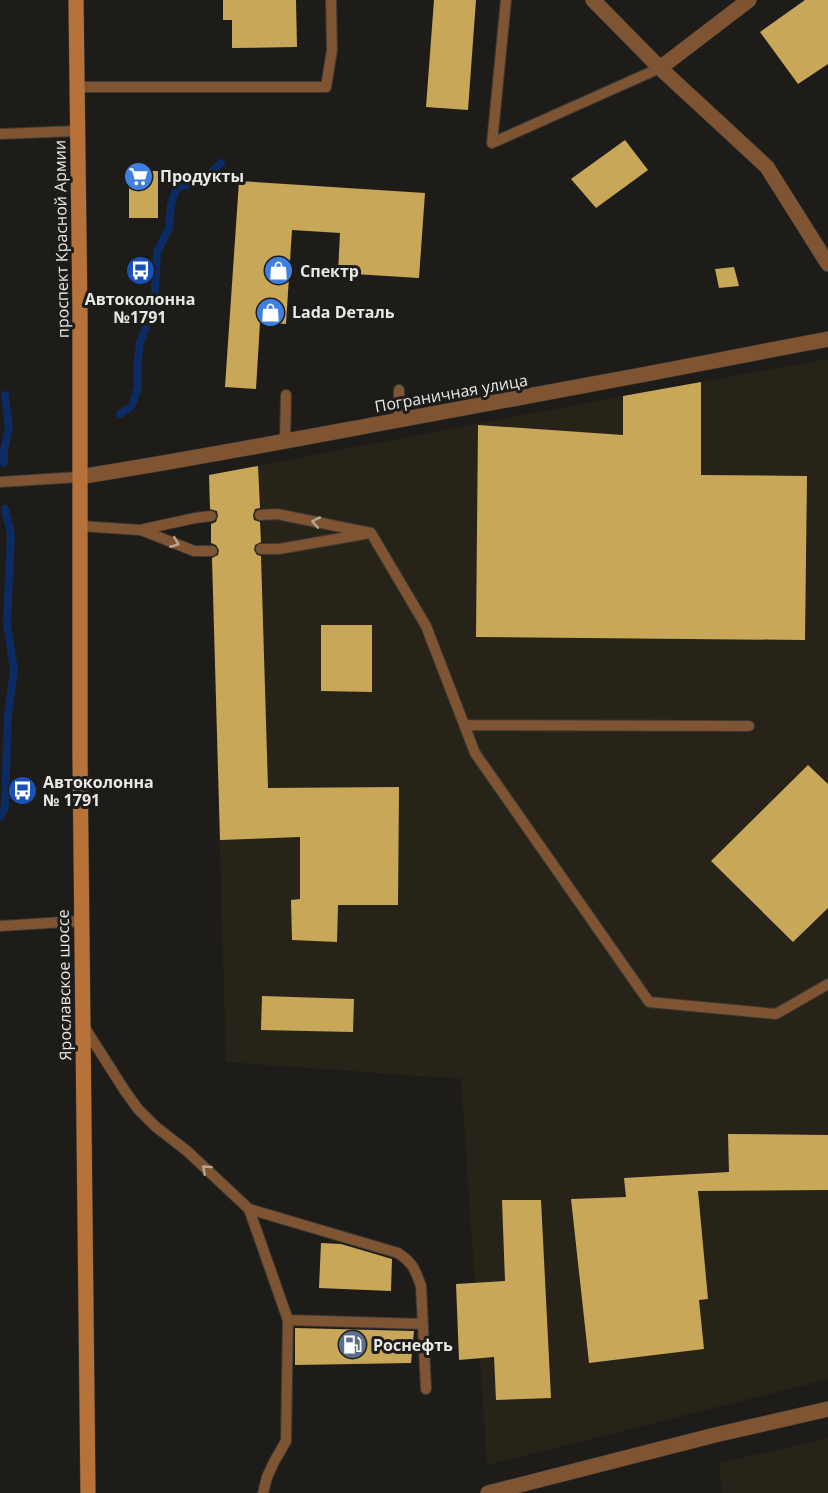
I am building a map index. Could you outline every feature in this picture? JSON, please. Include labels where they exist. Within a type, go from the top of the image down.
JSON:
[{"type":"main road","name":"проспект Красной Армии","points":[[76,0],[80,314],[79,477]]},
{"type":"main road","name":"Ярославское шоссе","points":[[79,477],[81,921],[88,1493]]},
{"type":"street","points":[[593,0],[660,68],[767,167],[828,264]]},
{"type":"street","points":[[660,68],[749,0]]},
{"type":"street","name":"Пограничная улица","points":[[79,477],[285,442],[828,339]]},
{"type":"street","points":[[489,1493],[715,1435],[828,1410]]},
{"type":"lane","points":[[77,87],[326,87],[332,50],[331,0]]},
{"type":"lane","points":[[506,0],[492,143],[660,68]]},
{"type":"lane","points":[[0,134],[77,131]]},
{"type":"lane","points":[[399,390],[399,420]]},
{"type":"lane","points":[[285,442],[286,395]]},
{"type":"lane","points":[[0,482],[79,477]]},
{"type":"lane","points":[[260,515],[277,514],[371,533],[426,626],[475,753],[649,1002],[776,1014],[828,984]]},
{"type":"lane","points":[[80,526],[140,530],[211,516]]},
{"type":"lane","points":[[140,530],[194,551],[212,551]]},
{"type":"lane","points":[[261,549],[279,549],[371,533]]},
{"type":"lane","points":[[465,725],[749,726]]},
{"type":"lane","points":[[0,926],[81,921]]},
{"type":"lane","points":[[83,1025],[138,1109],[249,1209],[398,1253],[410,1261],[421,1286],[426,1389]]},
{"type":"lane","points":[[249,1209],[288,1320],[286,1441],[274,1462],[263,1493]]},
{"type":"lane","points":[[288,1320],[423,1324]]},
{"type":"shaded area","points":[[828,359],[828,1379],[487,1465],[461,1079],[226,1062],[209,475]]},
{"type":"shaded area","points":[[828,1438],[828,1493],[722,1493],[719,1463]]},
{"type":"building","points":[[223,0],[296,0],[297,47],[232,48],[232,20],[223,20]]},
{"type":"building","points":[[434,0],[476,0],[468,110],[426,107]]},
{"type":"building","points":[[805,0],[828,0],[828,64],[798,84],[760,32]]},
{"type":"building","points":[[625,140],[648,170],[596,208],[571,179]]},
{"type":"building","points":[[129,171],[158,171],[158,218],[129,218]]},
{"type":"building","points":[[239,181],[425,193],[419,278],[338,273],[340,233],[292,230],[286,324],[260,322],[256,389],[225,387]]},
{"type":"building","points":[[734,267],[739,286],[719,288],[715,269]]},
{"type":"building","points":[[701,382],[701,475],[807,476],[805,640],[476,637],[478,425],[623,435],[623,396]]},
{"type":"building","points":[[258,466],[260,508],[255,509],[253,515],[254,520],[260,522],[261,542],[255,545],[254,550],[257,555],[261,556],[268,788],[399,787],[398,905],[338,905],[337,942],[292,940],[291,900],[300,899],[300,837],[220,840],[212,558],[218,555],[219,550],[211,543],[211,524],[216,522],[218,516],[217,511],[210,509],[209,475]]},
{"type":"building","points":[[321,625],[372,625],[372,692],[321,691]]},
{"type":"building","points":[[808,765],[828,784],[828,908],[793,942],[711,861]]},
{"type":"building","points":[[262,996],[354,999],[353,1032],[261,1030]]},
{"type":"building","points":[[728,1134],[828,1135],[828,1190],[698,1191],[708,1299],[699,1300],[704,1349],[589,1363],[571,1199],[626,1197],[624,1178],[729,1172]]},
{"type":"building","points":[[502,1200],[541,1200],[551,1398],[496,1400],[494,1357],[459,1360],[456,1284],[505,1281]]},
{"type":"building","points":[[321,1243],[341,1244],[392,1259],[391,1291],[319,1288]]},
{"type":"building","name":"Роснефть","points":[[295,1328],[414,1331],[411,1363],[295,1365]]},
{"type":"waterway","points":[[120,414],[132,406],[138,387],[137,366],[140,343],[155,293],[157,252],[169,228],[171,204],[177,187],[203,181],[221,163]]},
{"type":"waterway","points":[[4,463],[4,450],[9,428],[5,395]]},
{"type":"waterway","points":[[0,817],[5,807],[8,714],[14,670],[7,624],[11,534],[5,509]]},
{"type":"place","name":"Продукты","points":[[139,176]]},
{"type":"place","name":"Автоколонна №1791","points":[[140,271]]},
{"type":"place","name":"Спектр","points":[[279,271]]},
{"type":"place","name":"Lada Dеталь","points":[[271,312]]},
{"type":"place","name":"Автоколонна № 1791","points":[[22,791]]},
{"type":"place","name":"Роснефть","points":[[352,1345]]}]
